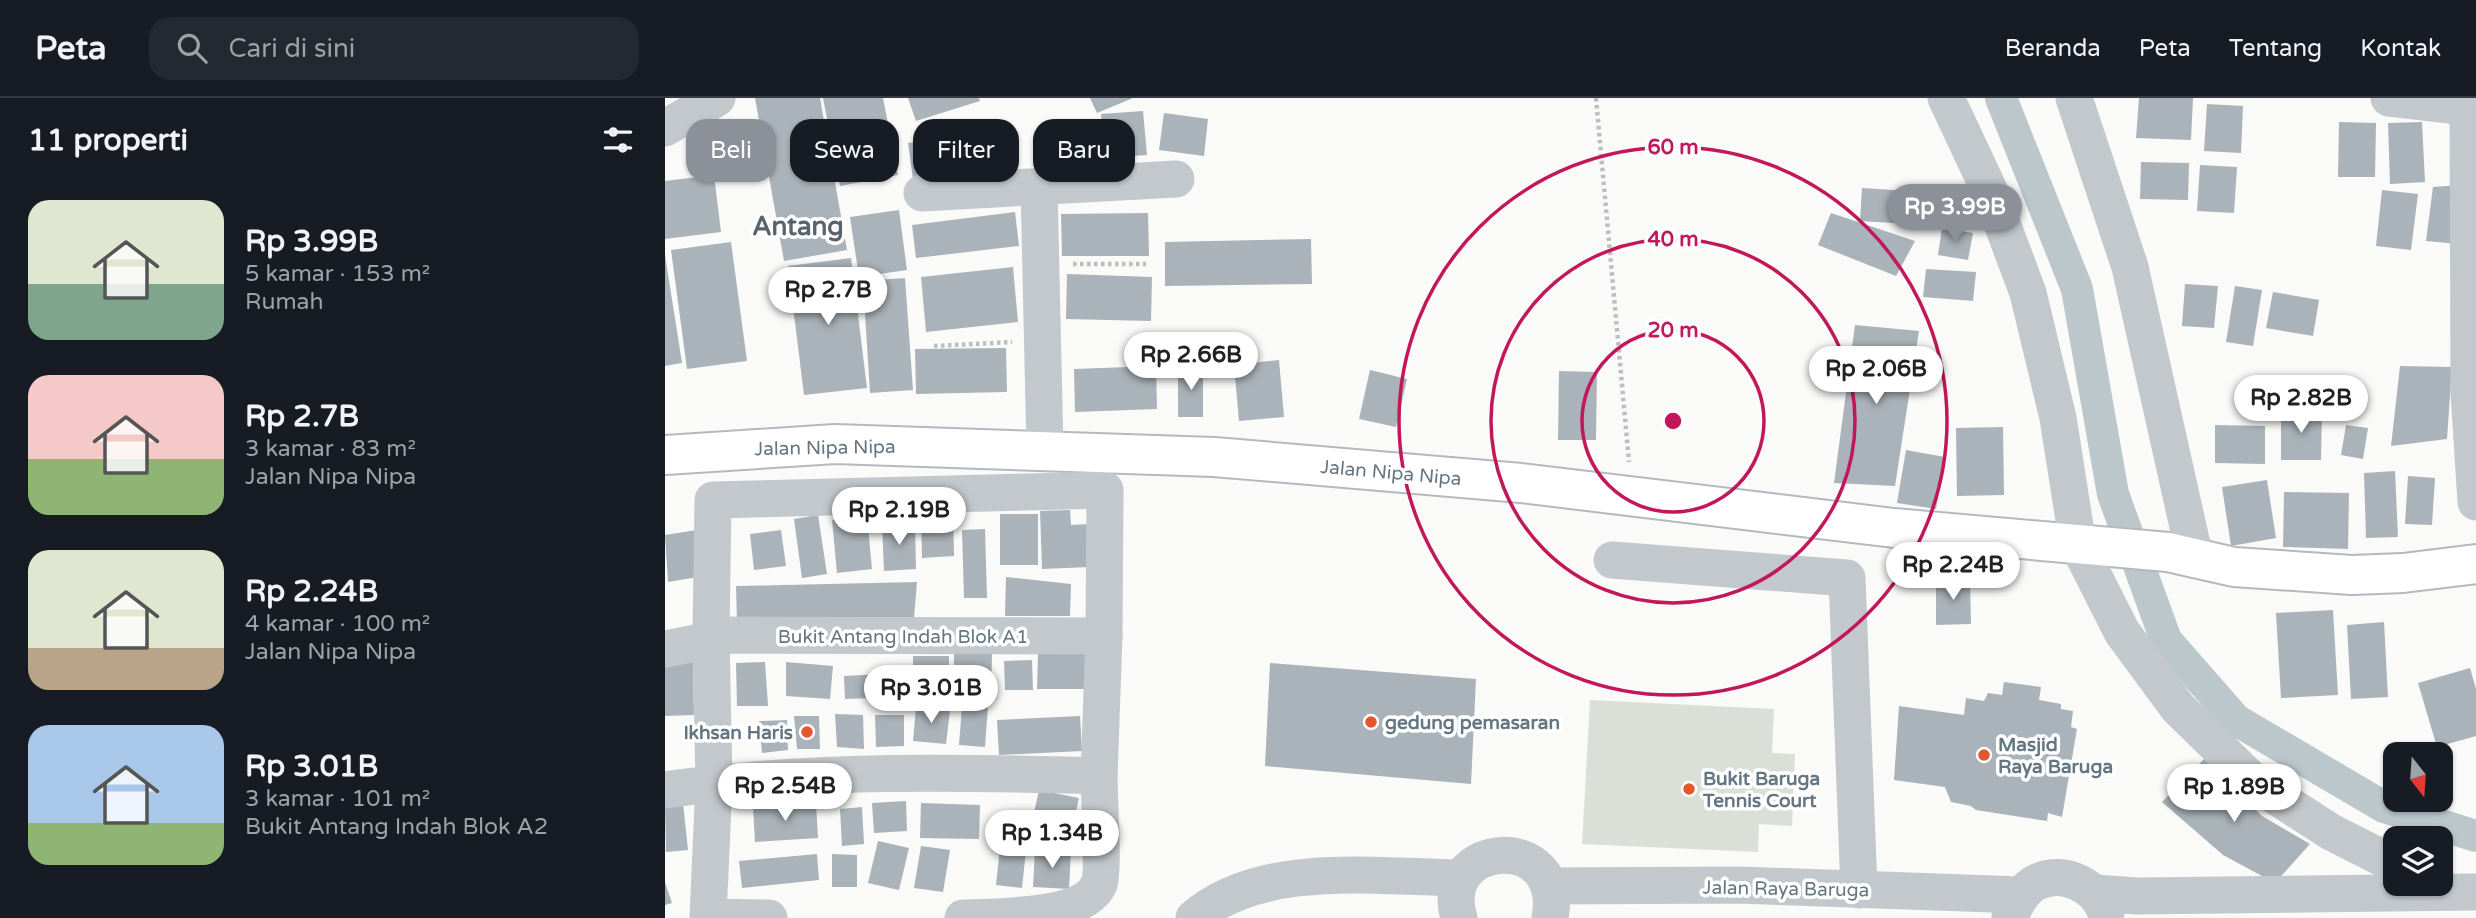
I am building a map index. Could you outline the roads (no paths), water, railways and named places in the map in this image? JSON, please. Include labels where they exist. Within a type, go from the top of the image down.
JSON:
[{"type":"street","points":[[665,128],[717,98]]},
{"type":"street","points":[[1946,98],[1991,194],[2028,293],[2058,418],[2122,632],[2178,708],[2255,783],[2331,832],[2383,858]]},
{"type":"street","points":[[2074,98],[2130,267],[2181,555]]},
{"type":"street","points":[[2389,98],[2472,107],[2469,393],[2476,502]]},
{"type":"street","points":[[922,193],[1176,179]]},
{"type":"street","points":[[1039,187],[1045,450]]},
{"type":"street","name":"Jalan Nipa Nipa","points":[[665,454],[835,444],[1214,457],[1631,495],[1894,528],[2181,555],[2234,567],[2352,575],[2403,573],[2476,564]]},
{"type":"street","points":[[709,450],[713,500],[711,638],[714,783],[706,918],[769,918]]},
{"type":"street","points":[[963,918],[1038,915],[1071,908],[1088,899],[1100,884],[1099,776],[1105,490],[1110,453]]},
{"type":"street","points":[[713,500],[1105,490]]},
{"type":"street","points":[[1612,559],[1847,578],[1859,890]]},
{"type":"street","name":"Bukit Antang Indah Blok A1","points":[[665,649],[711,638],[1104,636]]},
{"type":"street","points":[[665,790],[714,783],[936,772],[1099,776]]},
{"type":"street","points":[[1459,918],[1454,904],[1461,878],[1473,864],[1490,855],[1509,854],[1526,859],[1541,870],[1550,902]]},
{"type":"street","points":[[1194,918],[1238,890],[1313,876],[1461,878]]},
{"type":"street","points":[[2016,906],[2038,882],[2058,878],[2078,881],[2100,906],[2302,906],[2476,892]]},
{"type":"street","points":[[2453,880],[2476,885]]},
{"type":"street","name":"Jalan Raya Baruga","points":[[1550,902],[1739,885],[1859,890],[2016,906]]},
{"type":"waterway","points":[[2001,98],[2077,289],[2113,494],[2166,640],[2236,720],[2384,807],[2476,836]]},
{"type":"place","name":"gedung pemasaran","points":[[1371,722]]},
{"type":"place","name":"Ikhsan Haris","points":[[807,732]]},
{"type":"place","name":"Masjid Raya Baruga","points":[[1984,755]]},
{"type":"place","name":"Bukit Baruga Tennis Court","points":[[1689,789]]},
{"type":"district","name":"Antang","points":[[798,226]]}]
